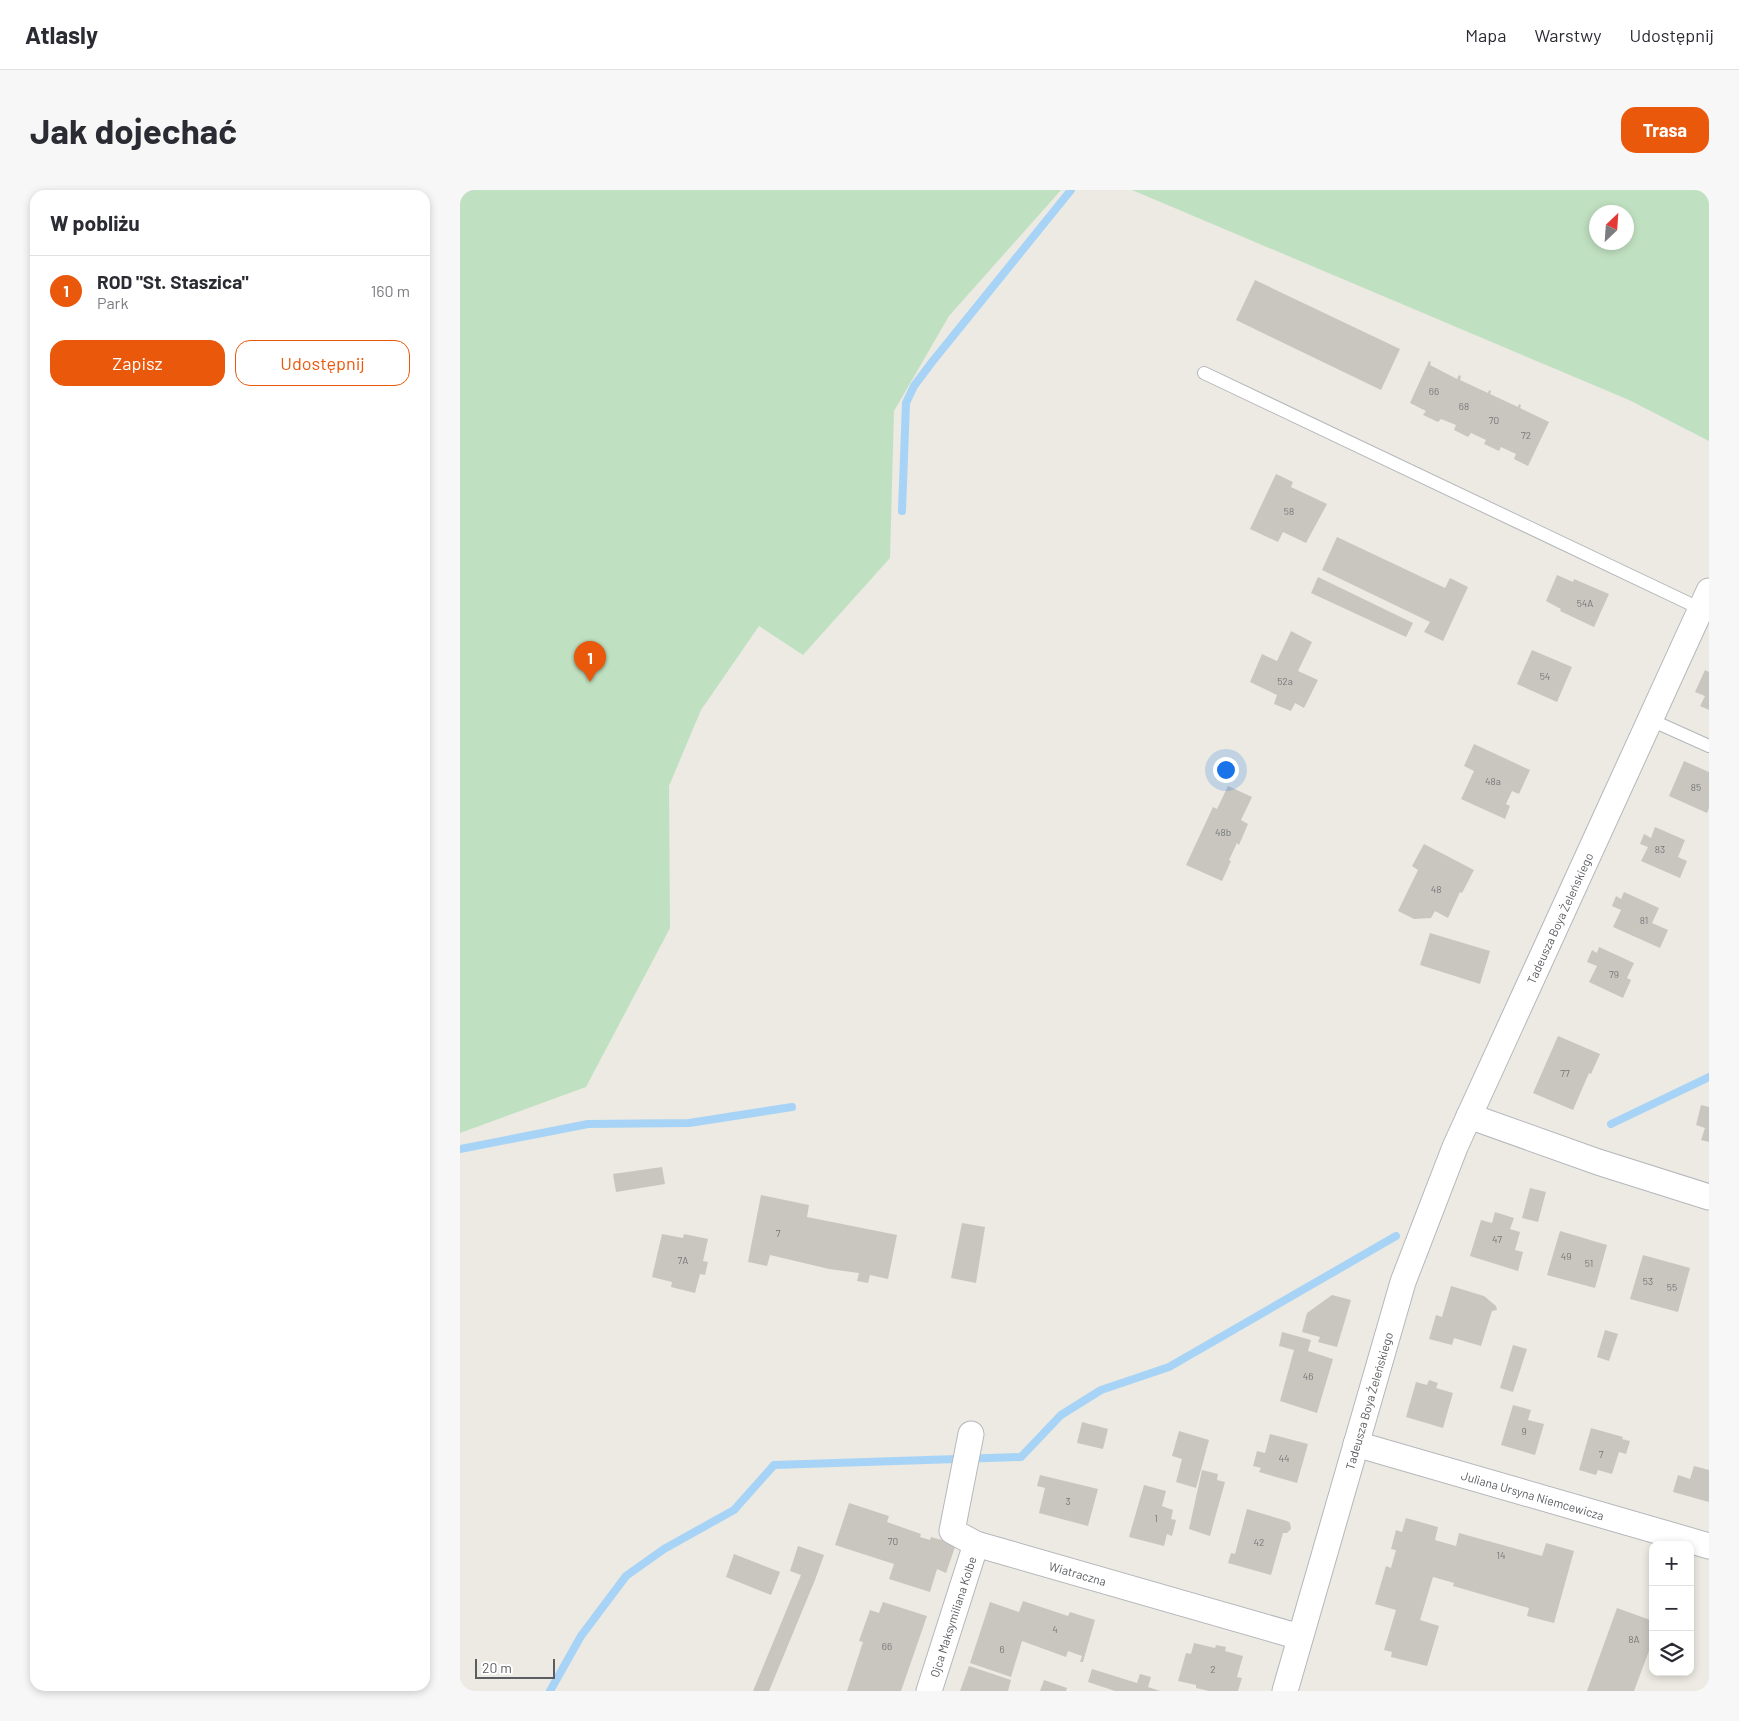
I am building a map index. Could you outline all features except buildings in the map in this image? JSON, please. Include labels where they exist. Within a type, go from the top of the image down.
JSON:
[{"type":"street","name":"Tadeusza Boya Żeleńskiego","points":[[1285,1691],[1403,1282],[1455,1147],[1705,600]]},
{"type":"street","points":[[1469,1116],[1607,1165],[1709,1197]]},
{"type":"street","name":"Wiatraczna","points":[[971,1434],[952,1531],[976,1544],[1300,1637]]},
{"type":"street","name":"Juliana Ursyna Niemcewicza","points":[[1356,1444],[1709,1546]]},
{"type":"street","name":"Ojca Maksymiliana Kolbe","points":[[929,1691],[976,1544]]},
{"type":"lane","points":[[1204,372],[1705,600]]},
{"type":"lane","points":[[1651,720],[1709,746]]},
{"type":"green space","points":[[460,190],[1061,190],[949,316],[894,411],[890,558],[803,655],[759,626],[701,710],[669,786],[670,928],[586,1087],[460,1133]]},
{"type":"green space","points":[[1132,190],[1709,190],[1709,441],[1629,400]]},
{"type":"waterway","points":[[902,511],[906,403],[914,386],[1071,190]]},
{"type":"waterway","points":[[1611,1124],[1709,1077]]},
{"type":"waterway","points":[[460,1149],[588,1124],[689,1123],[792,1107]]},
{"type":"waterway","points":[[550,1691],[581,1636],[626,1576],[664,1549],[734,1510],[774,1465],[1021,1457],[1061,1415],[1101,1390],[1169,1367],[1396,1236]]},
{"type":"place","name":"ROD \"St. Staszica\"","points":[[590,682]]}]
